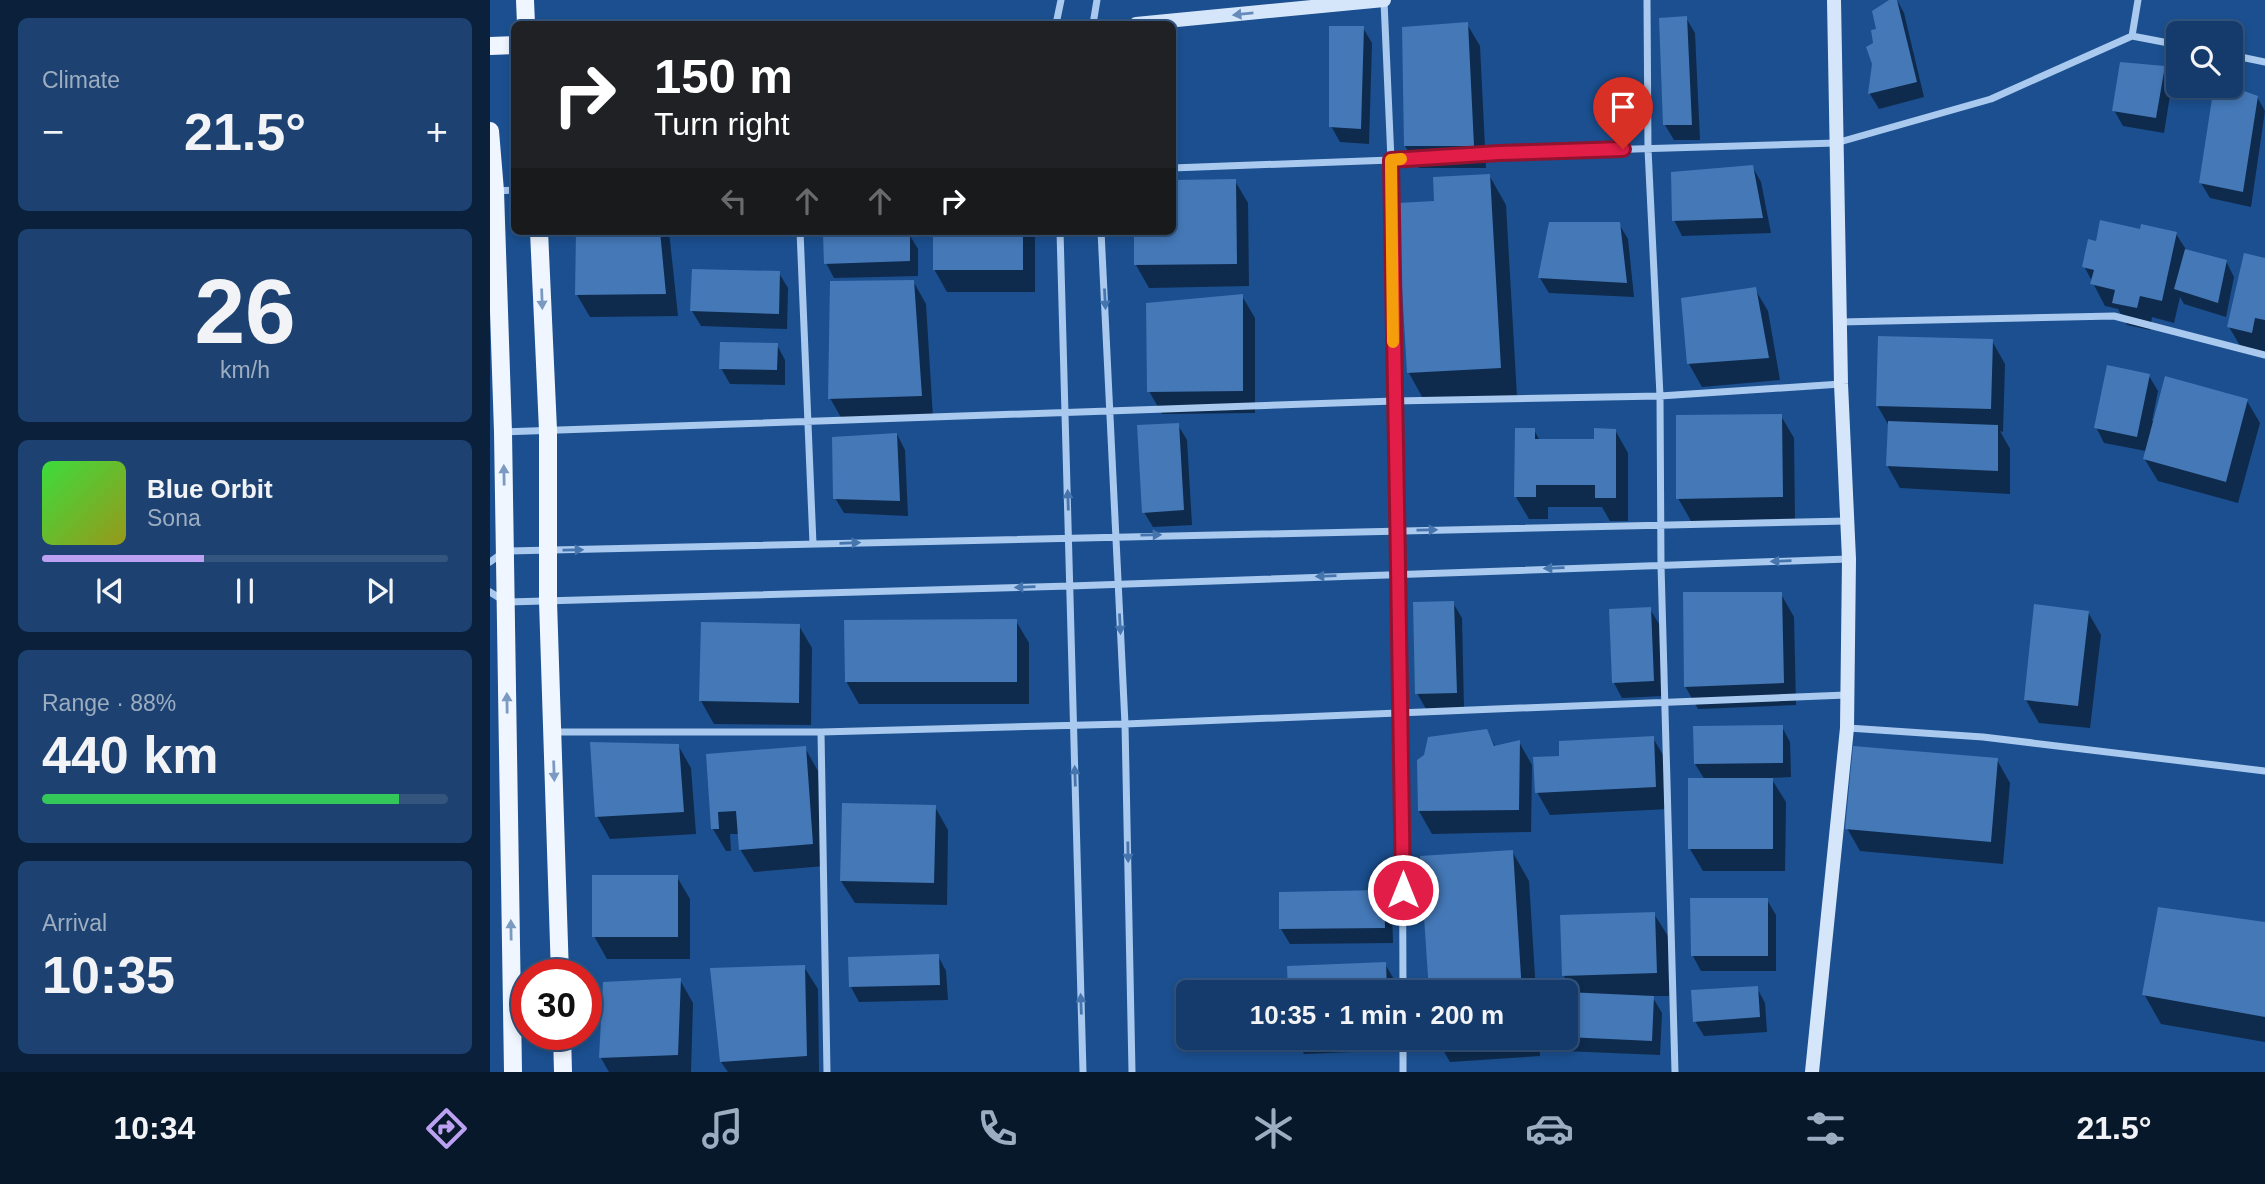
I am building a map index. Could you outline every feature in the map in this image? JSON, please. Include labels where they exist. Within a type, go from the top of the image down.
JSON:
[{"type":"main road","points":[[525,0],[526,21]]},
{"type":"main road","points":[[1167,21],[1384,0]]},
{"type":"main road","points":[[1812,1072],[1847,727],[1849,559],[1841,384],[1834,0]]},
{"type":"main road","points":[[490,46],[511,45]]},
{"type":"main road","points":[[490,131],[495,191],[503,432],[513,1072]]},
{"type":"main road","points":[[539,235],[548,430],[548,601],[559,959]]},
{"type":"main road","points":[[563,1050],[564,1072]]},
{"type":"street","points":[[1057,21],[1061,0]]},
{"type":"street","points":[[1094,21],[1097,0]]},
{"type":"street","points":[[1384,0],[1391,160],[1396,531],[1402,712],[1403,980]]},
{"type":"street","points":[[1647,0],[1648,149],[1660,396],[1660,525],[1675,1072]]},
{"type":"street","points":[[2132,36],[2138,0]]},
{"type":"street","points":[[1176,168],[1499,153],[1836,143],[1992,99],[2132,36],[2166,43]]},
{"type":"street","points":[[2243,57],[2265,62]]},
{"type":"street","points":[[495,191],[511,190]]},
{"type":"street","points":[[800,235],[813,544]]},
{"type":"street","points":[[1060,235],[1083,1072]]},
{"type":"street","points":[[1101,235],[1125,723],[1132,1072]]},
{"type":"street","points":[[1840,322],[2114,316],[2265,355]]},
{"type":"street","points":[[503,432],[1394,401],[1660,396],[1841,384]]},
{"type":"street","points":[[490,562],[505,551],[1847,521]]},
{"type":"street","points":[[490,592],[506,602],[548,601],[1849,559]]},
{"type":"street","points":[[552,732],[821,732],[1074,725],[1846,695]]},
{"type":"street","points":[[1847,727],[1983,737],[2265,771]]},
{"type":"street","points":[[821,732],[827,1072]]},
{"type":"street","points":[[1403,1050],[1403,1072]]},
{"type":"building","points":[[1889,0],[1897,0],[1917,82],[1868,94],[1872,64],[1866,47],[1873,43],[1871,30],[1876,29],[1872,11]]},
{"type":"building","points":[[1687,16],[1692,125],[1663,125],[1659,18]]},
{"type":"building","points":[[1468,22],[1474,146],[1404,146],[1402,27]]},
{"type":"building","points":[[1329,26],[1364,26],[1361,129],[1329,127]]},
{"type":"building","points":[[2120,62],[2165,66],[2156,118],[2112,111]]},
{"type":"building","points":[[2243,91],[2258,96],[2243,192],[2199,183],[2212,98],[2243,98]]},
{"type":"building","points":[[1753,165],[1763,218],[1672,221],[1671,172]]},
{"type":"building","points":[[1490,174],[1501,368],[1407,373],[1397,203],[1434,201],[1433,177]]},
{"type":"building","points":[[1236,179],[1237,264],[1134,265],[1134,235],[1176,235],[1176,180]]},
{"type":"building","points":[[2100,220],[2140,229],[2141,224],[2177,232],[2162,301],[2140,296],[2137,308],[2112,303],[2115,290],[2090,284],[2094,270],[2082,267],[2088,239],[2096,241]]},
{"type":"building","points":[[1549,222],[1620,222],[1627,283],[1538,278]]},
{"type":"building","points":[[576,235],[660,235],[666,294],[575,295]]},
{"type":"building","points":[[823,235],[910,235],[910,261],[824,264]]},
{"type":"building","points":[[933,235],[1023,235],[1023,270],[933,270]]},
{"type":"building","points":[[2185,249],[2227,260],[2218,303],[2174,289]]},
{"type":"building","points":[[2244,253],[2265,258],[2265,320],[2255,318],[2252,333],[2227,327]]},
{"type":"building","points":[[692,269],[780,271],[779,314],[690,311]]},
{"type":"building","points":[[914,280],[922,396],[828,399],[830,281]]},
{"type":"building","points":[[1756,287],[1769,358],[1687,364],[1681,298]]},
{"type":"building","points":[[1243,294],[1243,391],[1147,392],[1146,303]]},
{"type":"building","points":[[1878,336],[1993,339],[1991,409],[1876,406]]},
{"type":"building","points":[[720,342],[778,343],[777,370],[719,369]]},
{"type":"building","points":[[2107,365],[2150,374],[2137,437],[2094,428]]},
{"type":"building","points":[[2165,376],[2248,399],[2226,482],[2143,459]]},
{"type":"building","points":[[1782,414],[1783,497],[1676,499],[1676,415]]},
{"type":"building","points":[[1888,421],[1998,425],[1998,471],[1886,466]]},
{"type":"building","points":[[1179,423],[1184,510],[1142,513],[1137,425]]},
{"type":"building","points":[[1515,428],[1535,428],[1535,439],[1594,439],[1594,428],[1616,429],[1616,498],[1595,498],[1595,485],[1536,485],[1536,497],[1514,497]]},
{"type":"building","points":[[897,433],[900,501],[833,499],[832,437]]},
{"type":"building","points":[[1683,592],[1782,592],[1784,683],[1684,687]]},
{"type":"building","points":[[1454,601],[1457,693],[1415,694],[1413,602]]},
{"type":"building","points":[[2034,604],[2089,611],[2078,706],[2024,700]]},
{"type":"building","points":[[1651,607],[1654,681],[1612,683],[1609,609]]},
{"type":"building","points":[[1017,619],[1017,682],[845,682],[844,620]]},
{"type":"building","points":[[701,622],[800,624],[799,703],[699,701]]},
{"type":"building","points":[[1783,725],[1783,763],[1694,764],[1693,726]]},
{"type":"building","points":[[1487,729],[1494,746],[1520,740],[1519,810],[1418,811],[1417,760],[1424,755],[1428,737]]},
{"type":"building","points":[[1654,736],[1656,787],[1535,793],[1533,757],[1559,756],[1559,741]]},
{"type":"building","points":[[590,742],[679,744],[684,812],[595,817]]},
{"type":"building","points":[[806,746],[813,844],[739,850],[736,811],[718,812],[719,829],[711,829],[706,754]]},
{"type":"building","points":[[1853,746],[1998,758],[1991,842],[1845,829]]},
{"type":"building","points":[[1688,778],[1773,778],[1773,849],[1688,849]]},
{"type":"building","points":[[842,803],[936,805],[934,883],[840,881]]},
{"type":"building","points":[[1513,850],[1521,980],[1428,980],[1420,856]]},
{"type":"building","points":[[592,875],[678,875],[678,937],[592,937]]},
{"type":"building","points":[[1384,890],[1385,928],[1279,929],[1279,892]]},
{"type":"building","points":[[1690,898],[1768,898],[1768,956],[1691,956]]},
{"type":"building","points":[[2158,907],[2265,922],[2265,1017],[2142,995]]},
{"type":"building","points":[[1655,912],[1657,973],[1562,976],[1560,915]]},
{"type":"building","points":[[939,954],[940,985],[849,987],[848,957]]},
{"type":"building","points":[[1386,962],[1387,980],[1288,980],[1287,966]]},
{"type":"building","points":[[805,965],[807,1056],[720,1062],[710,968]]},
{"type":"building","points":[[681,978],[678,1055],[599,1058],[599,1050],[602,1050],[603,982]]},
{"type":"building","points":[[1758,986],[1760,1017],[1693,1022],[1691,990]]},
{"type":"building","points":[[1578,993],[1654,996],[1652,1041],[1578,1038]]},
{"type":"slow traffic","points":[[1393,342],[1391,160],[1401,159]]},
{"type":"route","points":[[1403,890],[1391,160],[1623,149]]}]
